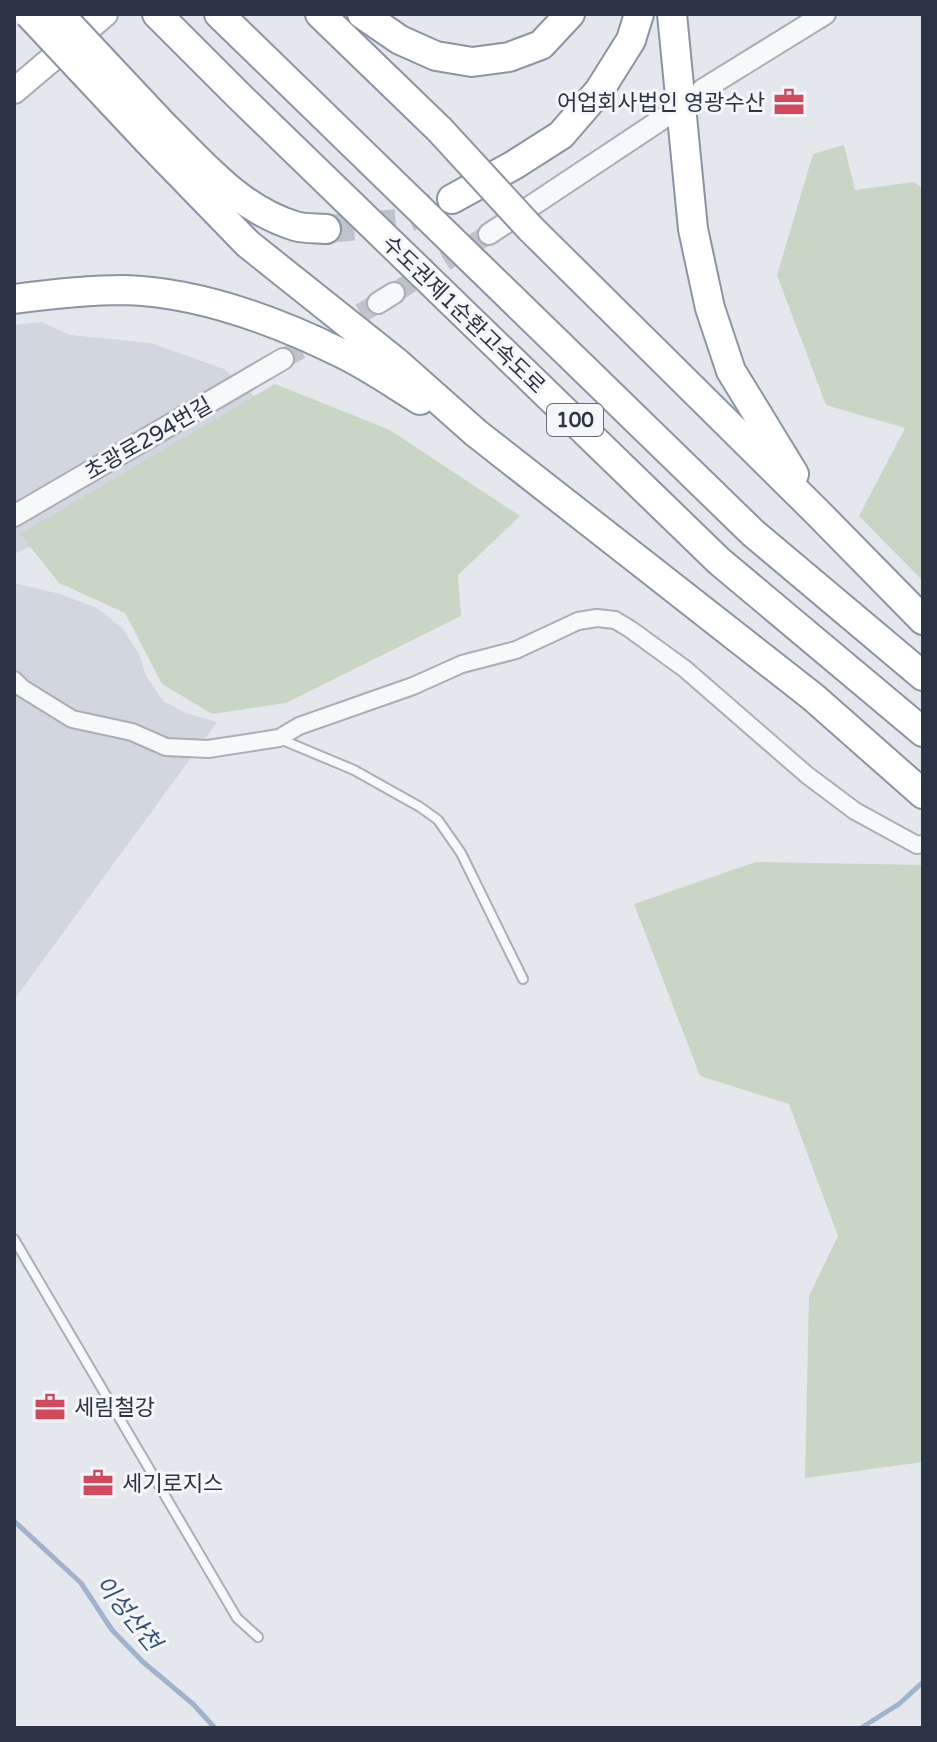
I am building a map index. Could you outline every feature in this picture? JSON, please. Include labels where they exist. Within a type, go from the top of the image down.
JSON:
[{"type":"highway","points":[[29,14],[156,133],[247,205],[298,227],[326,229]]},
{"type":"highway","points":[[59,14],[248,244],[396,362],[476,433],[813,697],[923,794]]},
{"type":"highway","name":"수도권제1순환고속도로","points":[[157,14],[719,561],[923,732]]},
{"type":"highway","name":"수도권제1순환고속도로","points":[[219,14],[753,533],[923,676]]},
{"type":"highway","points":[[320,14],[440,130],[530,228],[923,620]]},
{"type":"highway","points":[[362,14],[400,40],[436,56],[472,62],[509,57],[541,45],[570,14]]},
{"type":"highway","points":[[452,199],[561,135],[607,79],[631,40],[639,14]]},
{"type":"highway","points":[[672,14],[693,229],[710,308],[731,371],[817,512]]},
{"type":"highway","points":[[14,299],[77,291],[128,290],[201,299],[269,322],[341,353],[476,433]]},
{"type":"main road","points":[[14,91],[105,14]]},
{"type":"street","points":[[702,90],[825,14]]},
{"type":"street","points":[[489,234],[668,115]]},
{"type":"street","name":"초광로294번길","points":[[14,516],[283,359]]},
{"type":"street","points":[[14,680],[72,719],[132,732],[166,747],[208,749],[279,738],[299,726],[413,686],[462,664],[516,650],[578,621],[597,618],[615,620],[685,669],[807,775],[855,811],[917,845],[923,844]]},
{"type":"lane","points":[[279,738],[354,770],[438,820],[461,853],[523,979]]},
{"type":"lane","points":[[14,1239],[237,1618],[258,1637]]},
{"type":"shaded area","points":[[42,322],[70,335],[151,343],[224,369],[274,414],[14,554],[14,325]]},
{"type":"shaded area","points":[[14,583],[60,594],[97,608],[122,628],[139,654],[146,676],[163,701],[186,713],[217,722],[14,1000]]},
{"type":"green space","points":[[844,145],[855,190],[914,182],[923,189],[923,581],[859,516],[905,428],[826,405],[777,275],[813,154]]},
{"type":"green space","points":[[275,384],[390,430],[520,516],[458,575],[461,616],[286,703],[212,714],[162,684],[125,613],[59,583],[20,534]]},
{"type":"green space","points":[[756,862],[923,865],[923,1462],[805,1478],[809,1296],[838,1236],[789,1104],[700,1076],[634,904]]},
{"type":"waterway","name":"이성산천","points":[[14,1521],[81,1583],[112,1630],[143,1662],[193,1704],[215,1728]]},
{"type":"waterway","name":"이성산천","points":[[861,1728],[899,1704],[923,1682]]},
{"type":"tunnel","points":[[326,229],[397,223],[452,199]]},
{"type":"tunnel","points":[[394,293],[489,234]]},
{"type":"tunnel","points":[[283,359],[378,303]]},
{"type":"place","name":"어업회사법인 영광수산","points":[[789,102]]},
{"type":"place","name":"세림철강","points":[[50,1407]]},
{"type":"place","name":"세기로지스","points":[[98,1483]]}]
